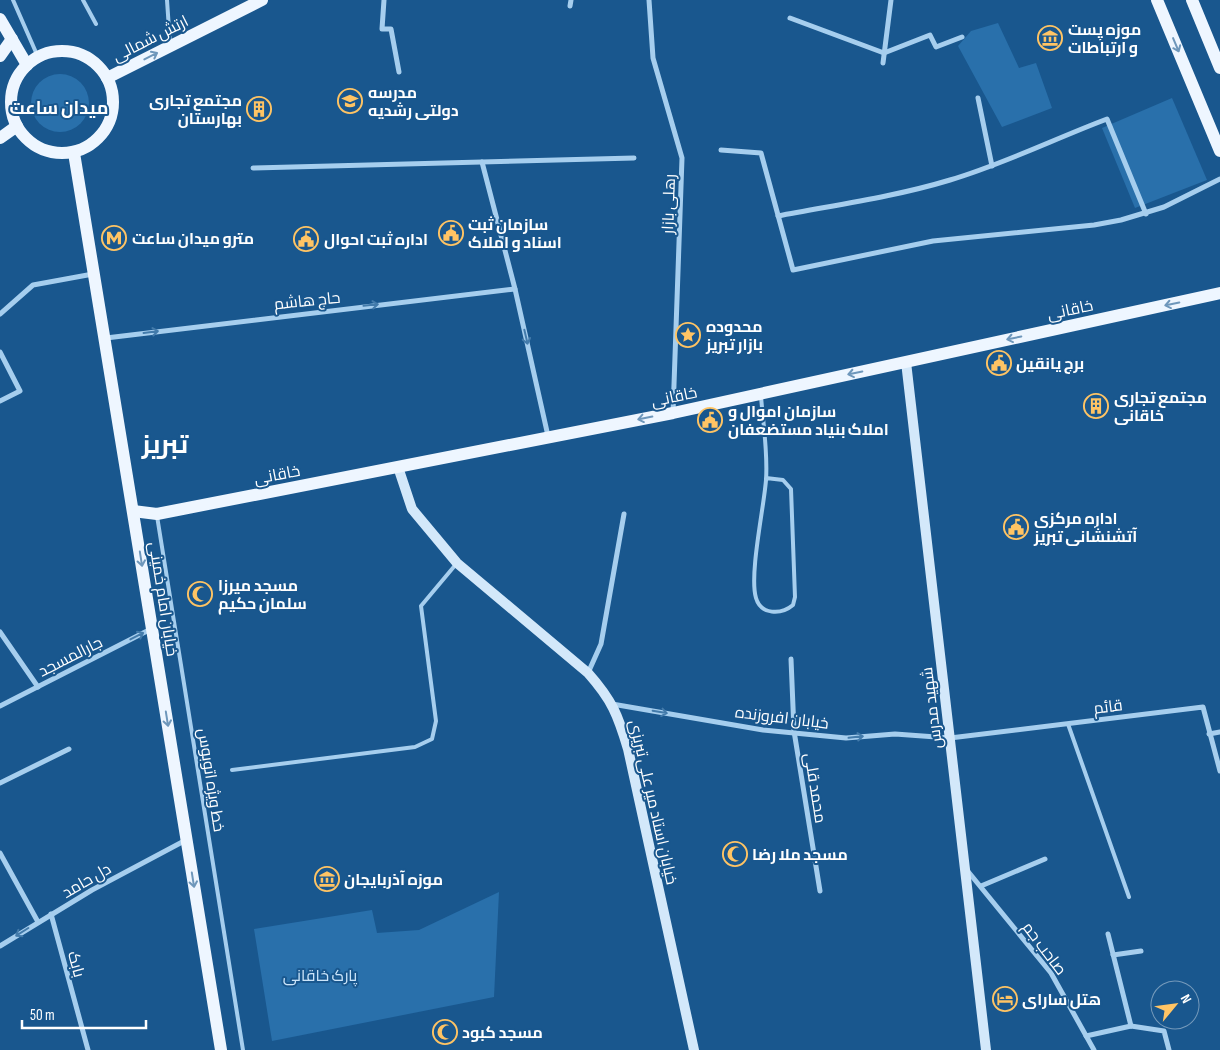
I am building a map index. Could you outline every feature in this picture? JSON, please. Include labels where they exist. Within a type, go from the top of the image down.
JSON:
[{"type":"main road","name":"ارتش شمالی","points":[[108,78],[262,0]]},
{"type":"main road","points":[[1157,0],[1220,151]]},
{"type":"main road","points":[[1192,0],[1220,68]]},
{"type":"main road","points":[[0,19],[27,65]]},
{"type":"main road","points":[[0,56],[12,39]]},
{"type":"main road","points":[[50,52],[77,53],[89,59],[108,78],[114,104],[108,124],[97,140],[74,153],[60,154],[35,146],[17,126],[12,114],[11,100],[13,87],[27,65],[38,57],[50,52]]},
{"type":"main road","points":[[0,138],[17,126]]},
{"type":"main road","name":"خیابان امام خمینی","points":[[74,153],[221,1050]]},
{"type":"main road","name":"خاقانی","points":[[133,511],[157,514],[549,438],[761,394],[1220,293]]},
{"type":"main road","name":"شهید مدرس","points":[[906,362],[986,1050]]},
{"type":"main road","name":"خیابان استاد میر علی تبریزی","points":[[398,467],[412,509],[457,563],[588,673],[618,712],[628,749],[694,1050]]},
{"type":"street","points":[[384,0],[382,29],[391,29],[399,72]]},
{"type":"street","name":"رهلی بازار","points":[[649,0],[653,58],[682,158],[673,413]]},
{"type":"street","points":[[883,63],[891,0]]},
{"type":"street","points":[[790,18],[884,53],[930,35],[936,47],[962,37]]},
{"type":"street","points":[[978,98],[992,166]]},
{"type":"street","points":[[778,216],[918,189],[992,166],[1107,119],[1146,214]]},
{"type":"street","points":[[721,150],[761,153],[793,270],[933,241],[1094,225],[1146,214],[1190,196],[1220,179]]},
{"type":"street","points":[[253,168],[634,158]]},
{"type":"street","points":[[482,162],[515,289],[549,438]]},
{"type":"street","points":[[0,314],[33,285],[93,274]]},
{"type":"street","name":"حاج هاشم","points":[[103,338],[515,289]]},
{"type":"street","points":[[0,352],[20,391],[0,401]]},
{"type":"street","points":[[588,673],[601,644],[624,514]]},
{"type":"street","name":"جارالمسجد","points":[[0,706],[152,628]]},
{"type":"street","points":[[0,632],[38,687]]},
{"type":"street","name":"محمد قلی","points":[[790,659],[794,731],[820,892]]},
{"type":"street","name":"خیابان افروزنده","points":[[612,704],[763,730],[794,731],[846,738],[895,734],[950,738]]},
{"type":"street","name":"قائم","points":[[950,738],[1203,707],[1220,770]]},
{"type":"street","points":[[1209,734],[1220,732]]},
{"type":"street","points":[[0,783],[69,749]]},
{"type":"street","name":"دل حامد","points":[[0,946],[129,869],[186,840]]},
{"type":"street","points":[[0,853],[38,922]]},
{"type":"street","points":[[981,886],[1045,859]]},
{"type":"street","name":"صاحب جم","points":[[966,868],[1051,973],[1094,1050]]},
{"type":"street","name":"بابک","points":[[51,914],[88,1050]]},
{"type":"street","points":[[1108,934],[1132,1026]]},
{"type":"street","points":[[1114,955],[1141,951]]},
{"type":"street","points":[[1086,1036],[1132,1026],[1164,1031],[1170,1050]]},
{"type":"lane","points":[[13,0],[38,57]]},
{"type":"lane","points":[[82,0],[96,24]]},
{"type":"lane","points":[[167,0],[170,46]]},
{"type":"lane","points":[[761,394],[766,478],[754,585],[760,606],[768,611],[779,613],[793,605],[795,597],[791,488],[783,480],[766,478]]},
{"type":"lane","name":"خط ویژه اتوبوس","points":[[157,514],[243,1050]]},
{"type":"lane","points":[[232,770],[415,747],[432,739],[436,721],[421,606],[457,563]]},
{"type":"lane","points":[[1068,724],[1129,896]]},
{"type":"green space","points":[[998,23],[1019,68],[1036,63],[1052,108],[1002,127],[958,46],[971,31]]},
{"type":"green space","points":[[60,74],[71,76],[81,82],[87,92],[89,103],[87,114],[81,124],[71,130],[60,132],[49,130],[39,124],[33,114],[31,103],[33,92],[39,82],[49,76]]},
{"type":"green space","points":[[1172,98],[1207,180],[1135,208],[1102,128]]},
{"type":"green space","name":"پارک خاقانی","points":[[499,892],[494,997],[272,1041],[254,929],[372,910],[377,933],[419,930]]},
{"type":"place","name":"موزه پست و ارتباطات","points":[[1050,38]]},
{"type":"place","name":"مدرسه دولتی رشدیه","points":[[350,101]]},
{"type":"place","name":"مجتمع تجاری بهارستان","points":[[259,109]]},
{"type":"place","name":"سازمان ثبت اسناد و املاک","points":[[451,233]]},
{"type":"place","name":"مترو میدان ساعت","points":[[114,238]]},
{"type":"place","name":"اداره ثبت احوال","points":[[306,239]]},
{"type":"place","name":"محدوده بازار تبریز","points":[[688,335]]},
{"type":"place","name":"برج یانقین","points":[[999,363]]},
{"type":"place","name":"مجتمع تجاری خاقانی","points":[[1096,406]]},
{"type":"place","name":"سازمان اموال و املاک بنیاد مستضعفان","points":[[710,420]]},
{"type":"place","name":"اداره مرکزی آتشنشانی تبریز","points":[[1016,527]]},
{"type":"place","name":"مسجد میرزا سلمان حکیم","points":[[200,594]]},
{"type":"place","name":"مسجد ملا رضا","points":[[735,854]]},
{"type":"place","name":"موزه آذربایجان","points":[[327,879]]},
{"type":"place","name":"هتل سارای","points":[[1005,999]]},
{"type":"place","name":"مسجد کبود","points":[[445,1032]]},
{"type":"district","name":"میدان ساعت","points":[[59,108]]},
{"type":"district","name":"تبریز","points":[[165,444]]}]
